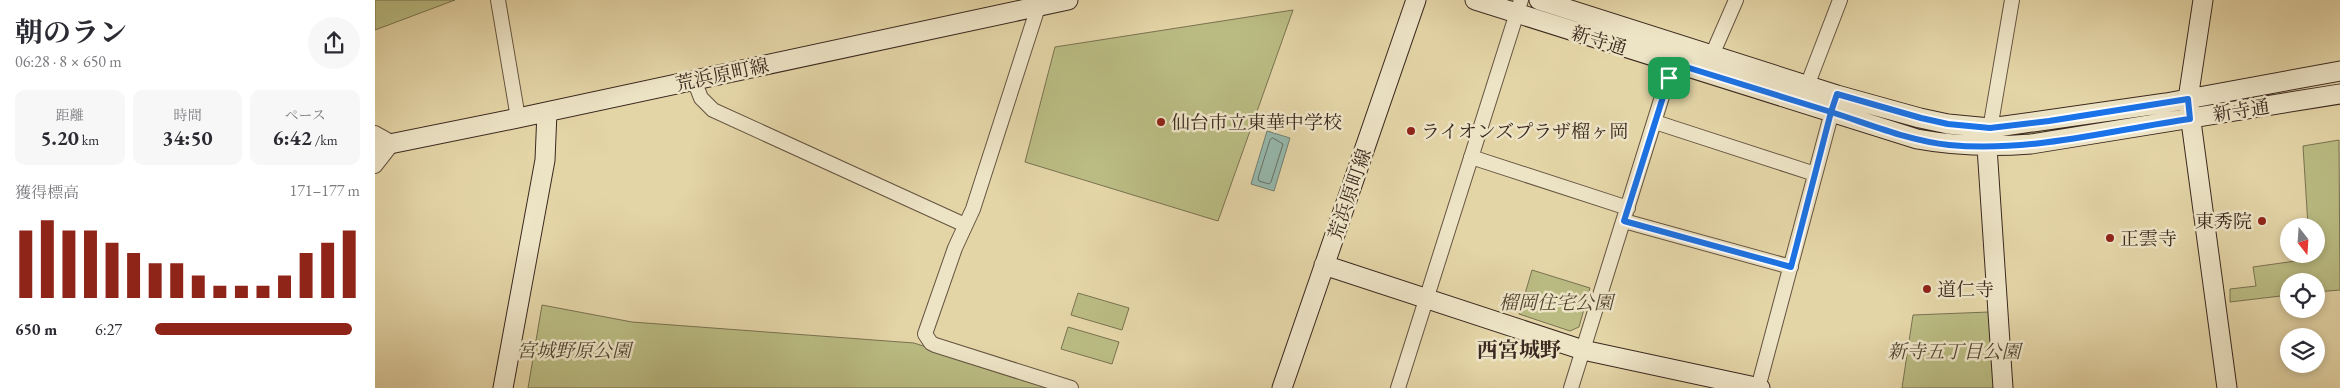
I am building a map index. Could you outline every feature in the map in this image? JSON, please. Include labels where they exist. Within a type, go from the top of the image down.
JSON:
[{"type":"street","points":[[498,0],[518,118]]},
{"type":"street","name":"荒浜原町線","points":[[384,145],[547,112],[1039,3],[1068,0]]},
{"type":"street","name":"荒浜原町線","points":[[1282,388],[1416,0]]},
{"type":"street","name":"新寺通","points":[[1475,0],[1519,7],[1673,63],[1834,103],[1948,124],[1990,128],[2049,121],[2188,99],[2340,72]]},
{"type":"street","name":"新寺通","points":[[1539,0],[1807,86],[1834,103],[1917,139],[1947,145],[1987,147],[2031,144],[2340,94]]},
{"type":"street","points":[[1712,55],[1736,0]]},
{"type":"street","points":[[1807,86],[1840,0]]},
{"type":"street","points":[[2003,388],[1987,147],[2012,0]]},
{"type":"street","points":[[2203,0],[2188,99],[2227,388]]},
{"type":"street","points":[[1039,3],[973,210],[965,225],[925,330],[928,339],[935,344],[1071,388]]},
{"type":"street","points":[[1398,388],[1519,7]]},
{"type":"street","points":[[1571,388],[1679,44]]},
{"type":"street","points":[[694,80],[701,98],[713,110],[965,225]]},
{"type":"street","points":[[1324,266],[1583,350],[1759,388],[1834,103]]},
{"type":"street","points":[[503,388],[545,160],[547,112]]},
{"type":"street","points":[[1655,122],[1815,174]]},
{"type":"street","points":[[375,133],[384,145],[375,166]]},
{"type":"street","points":[[1471,157],[1626,214],[1791,267]]},
{"type":"green space","points":[[375,0],[455,0],[375,30]]},
{"type":"green space","points":[[1293,10],[1218,221],[1025,162],[1055,47]]},
{"type":"green space","points":[[2096,125],[2045,134],[2008,136],[2063,127]]},
{"type":"green space","points":[[2339,140],[2340,290],[2325,291],[2325,273],[2280,273],[2280,296],[2230,302],[2230,289],[2256,286],[2253,267],[2282,263],[2325,263],[2325,218],[2308,218],[2303,146]]},
{"type":"green space","name":"榴岡住宅公園","points":[[1532,270],[1590,288],[1579,327],[1570,331],[1519,314]]},
{"type":"green space","points":[[1078,293],[1129,308],[1122,330],[1071,315]]},
{"type":"green space","name":"宮城野原公園","points":[[542,305],[632,322],[914,343],[1054,388],[528,388]]},
{"type":"green space","name":"新寺五丁目公園","points":[[1989,312],[1994,388],[1902,388],[1913,315]]},
{"type":"green space","points":[[1068,327],[1119,342],[1112,364],[1061,349]]},
{"type":"water","points":[[1267,131],[1290,138],[1274,191],[1251,184]]},
{"type":"place","name":"仙台市立東華中学校","points":[[1161,122]]},
{"type":"place","name":"ライオンズプラザ榴ヶ岡","points":[[1411,131]]},
{"type":"place","name":"東秀院","points":[[2262,221]]},
{"type":"place","name":"正雲寺","points":[[2110,238]]},
{"type":"place","name":"道仁寺","points":[[1927,289]]},
{"type":"district","name":"西宮城野","points":[[1519,350]]},
{"type":"route","points":[[1669,78],[1624,221],[1791,267],[1831,112],[1917,139],[1947,145],[1987,147],[2031,144],[2190,119],[2188,99],[2049,121],[1990,128],[1948,124],[1837,94],[1831,112],[1673,63],[1669,78]]}]
